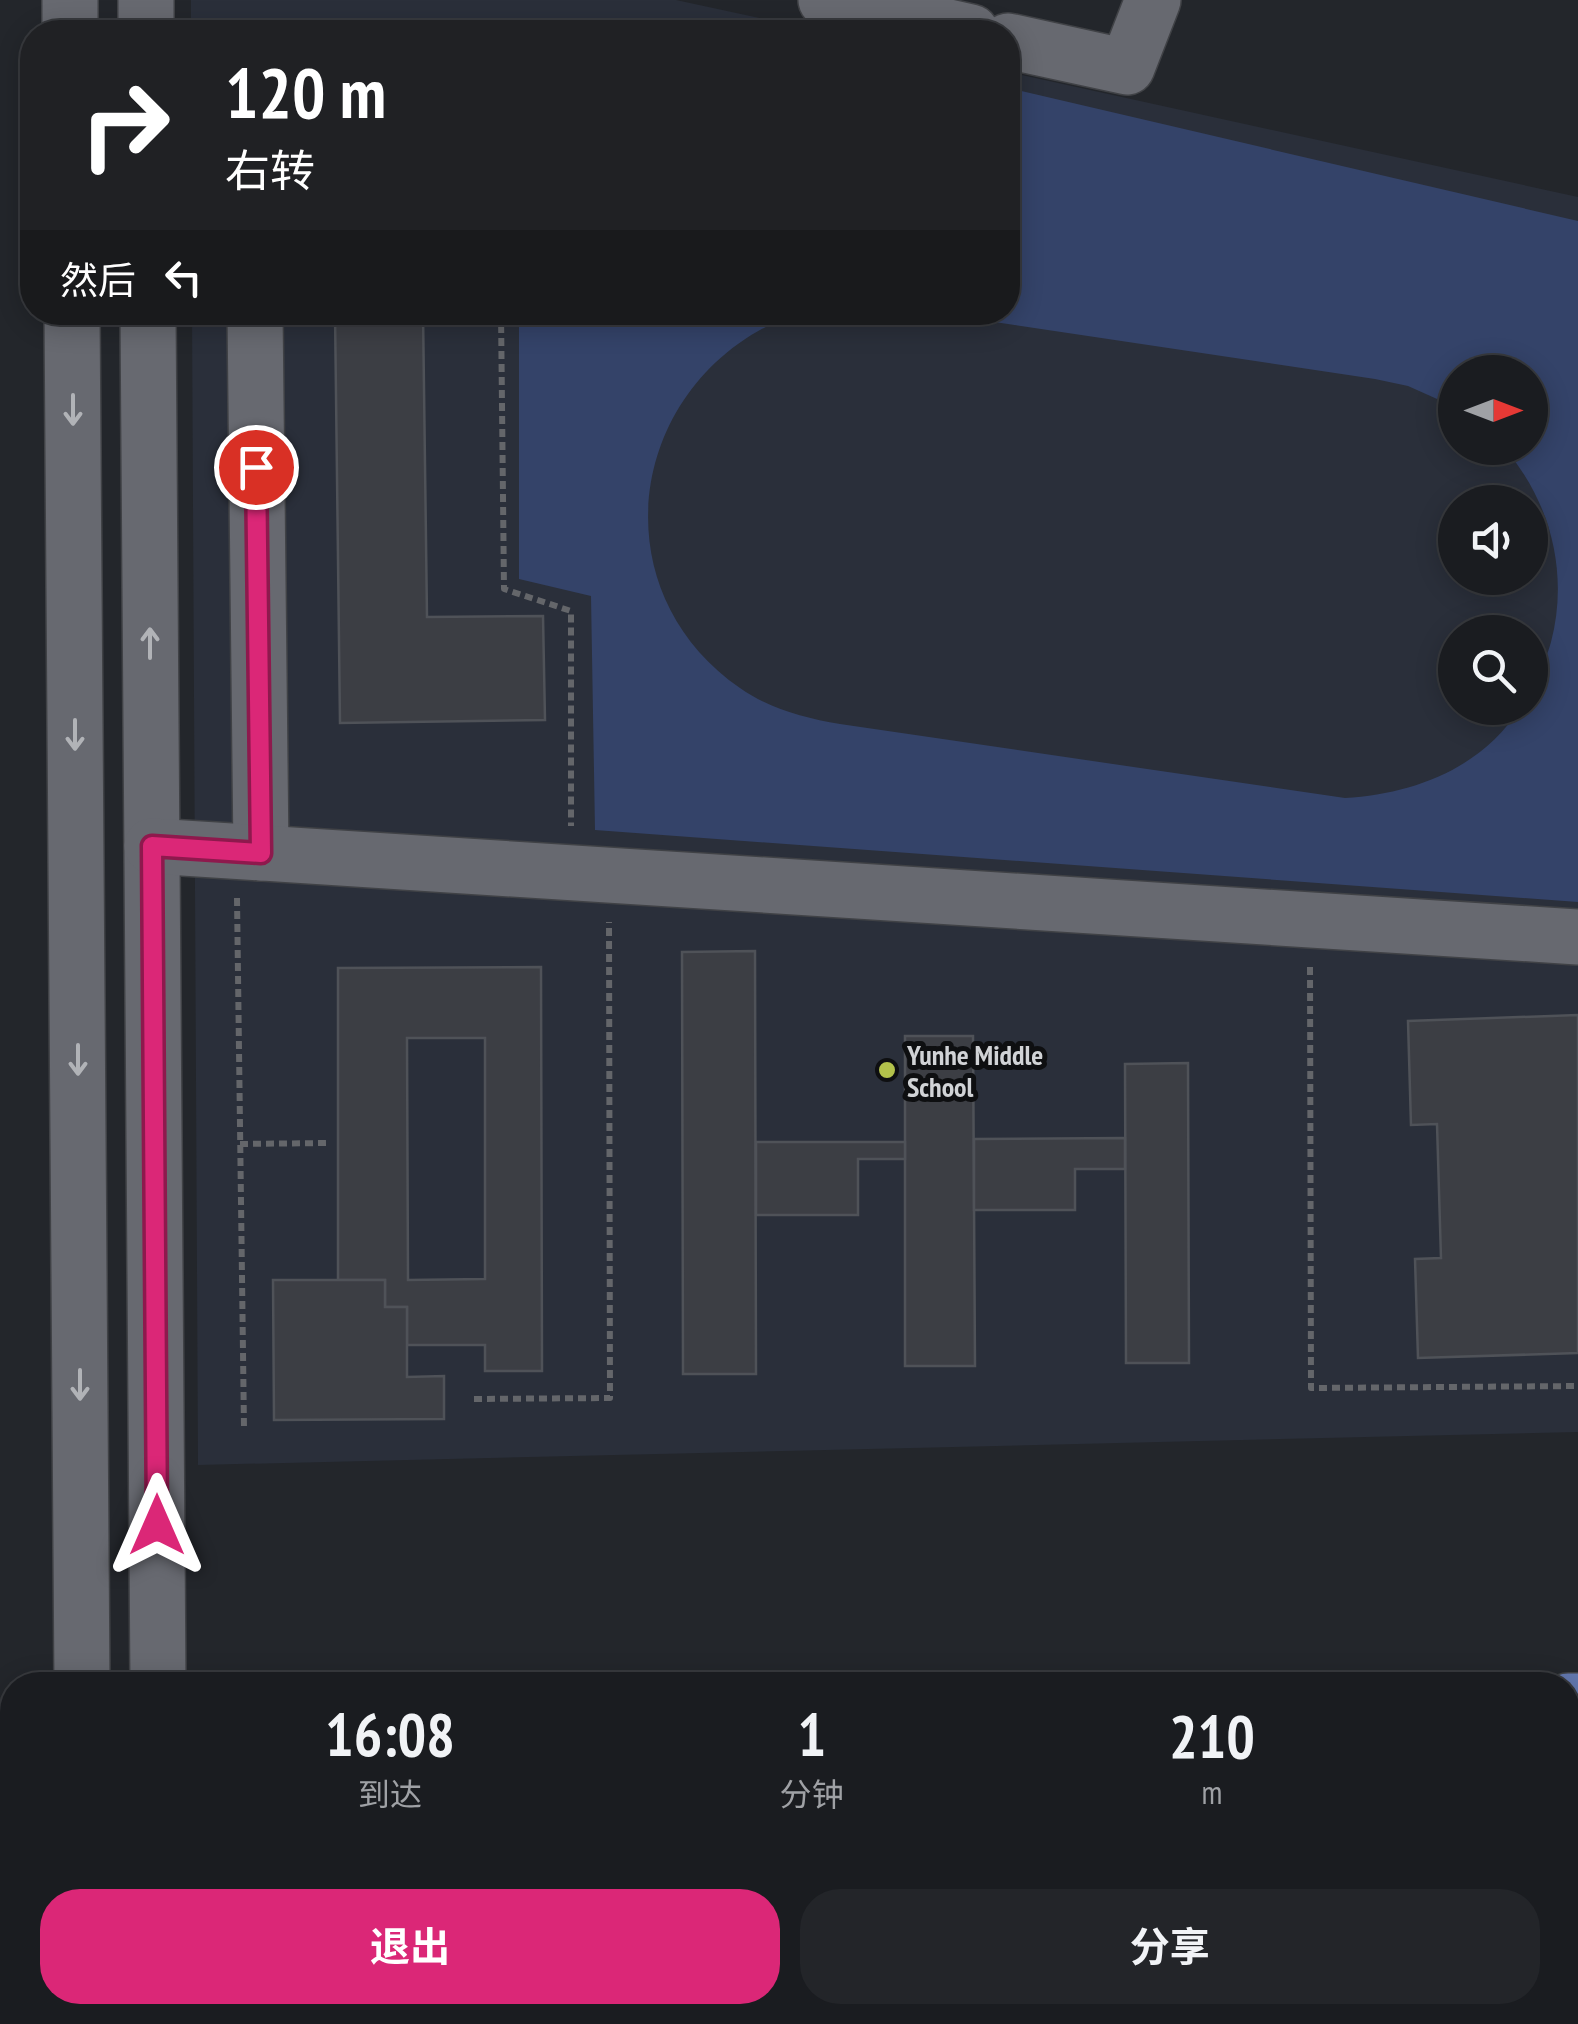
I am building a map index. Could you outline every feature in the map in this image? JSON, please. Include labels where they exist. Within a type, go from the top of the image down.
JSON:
[{"type":"street","points":[[826,0],[917,20]]},
{"type":"street","points":[[1020,44],[1127,67],[1154,0]]},
{"type":"street","points":[[72,325],[82,1672]]},
{"type":"street","points":[[148,325],[158,1672]]},
{"type":"street","points":[[249,852],[255,325]]},
{"type":"street","points":[[152,846],[1578,937]]},
{"type":"path","points":[[474,1399],[610,1398],[590,874],[571,611],[504,590],[501,325]]},
{"type":"path","points":[[244,1428],[240,1144],[249,852]]},
{"type":"path","points":[[1310,920],[1311,1388],[1578,1386]]},
{"type":"path","points":[[240,1144],[328,1142]]},
{"type":"shaded area","points":[[191,0],[676,0],[769,20],[191,20]]},
{"type":"shaded area","name":"Yunhe Middle School","points":[[1020,75],[1578,197],[1578,1432],[198,1465],[192,325],[1020,325]]},
{"type":"shaded area","points":[[1020,91],[1578,221],[1578,902],[595,830],[591,596],[519,579],[519,325],[774,325],[741,342],[698,382],[667,430],[651,484],[649,539],[663,594],[693,645],[751,695],[800,716],[840,724],[1345,798],[1396,791],[1444,774],[1486,747],[1507,725],[1548,725],[1548,650],[1558,590],[1548,527],[1548,485],[1530,485],[1517,465],[1548,465],[1548,355],[1438,355],[1438,399],[1408,386],[1014,325],[1020,325]]},
{"type":"building","points":[[335,325],[423,325],[427,617],[543,616],[545,720],[340,723]]},
{"type":"building","points":[[755,951],[756,1374],[683,1374],[682,952]]},
{"type":"building","points":[[541,967],[542,1371],[485,1371],[485,1345],[407,1345],[407,1307],[385,1307],[385,1280],[338,1280],[338,968]],"holes":[[[407,1038],[485,1038],[485,1279],[408,1280]]]},
{"type":"building","points":[[1578,1015],[1578,1353],[1418,1358],[1415,1259],[1441,1258],[1437,1124],[1411,1125],[1408,1021]]},
{"type":"building","points":[[905,1036],[973,1036],[975,1366],[905,1366]]},
{"type":"building","points":[[1188,1063],[1189,1363],[1126,1363],[1125,1064]]},
{"type":"building","points":[[1125,1138],[1125,1169],[1075,1169],[1075,1210],[974,1210],[974,1139]]},
{"type":"building","points":[[756,1142],[905,1142],[905,1159],[858,1159],[858,1215],[756,1215]]},
{"type":"building","points":[[273,1280],[385,1280],[385,1307],[407,1307],[407,1377],[444,1376],[444,1419],[274,1420]]},
{"type":"place","name":"Yunhe Middle School","points":[[887,1070]]},
{"type":"route","points":[[157,1525],[152,846],[261,853],[256,467]]}]
